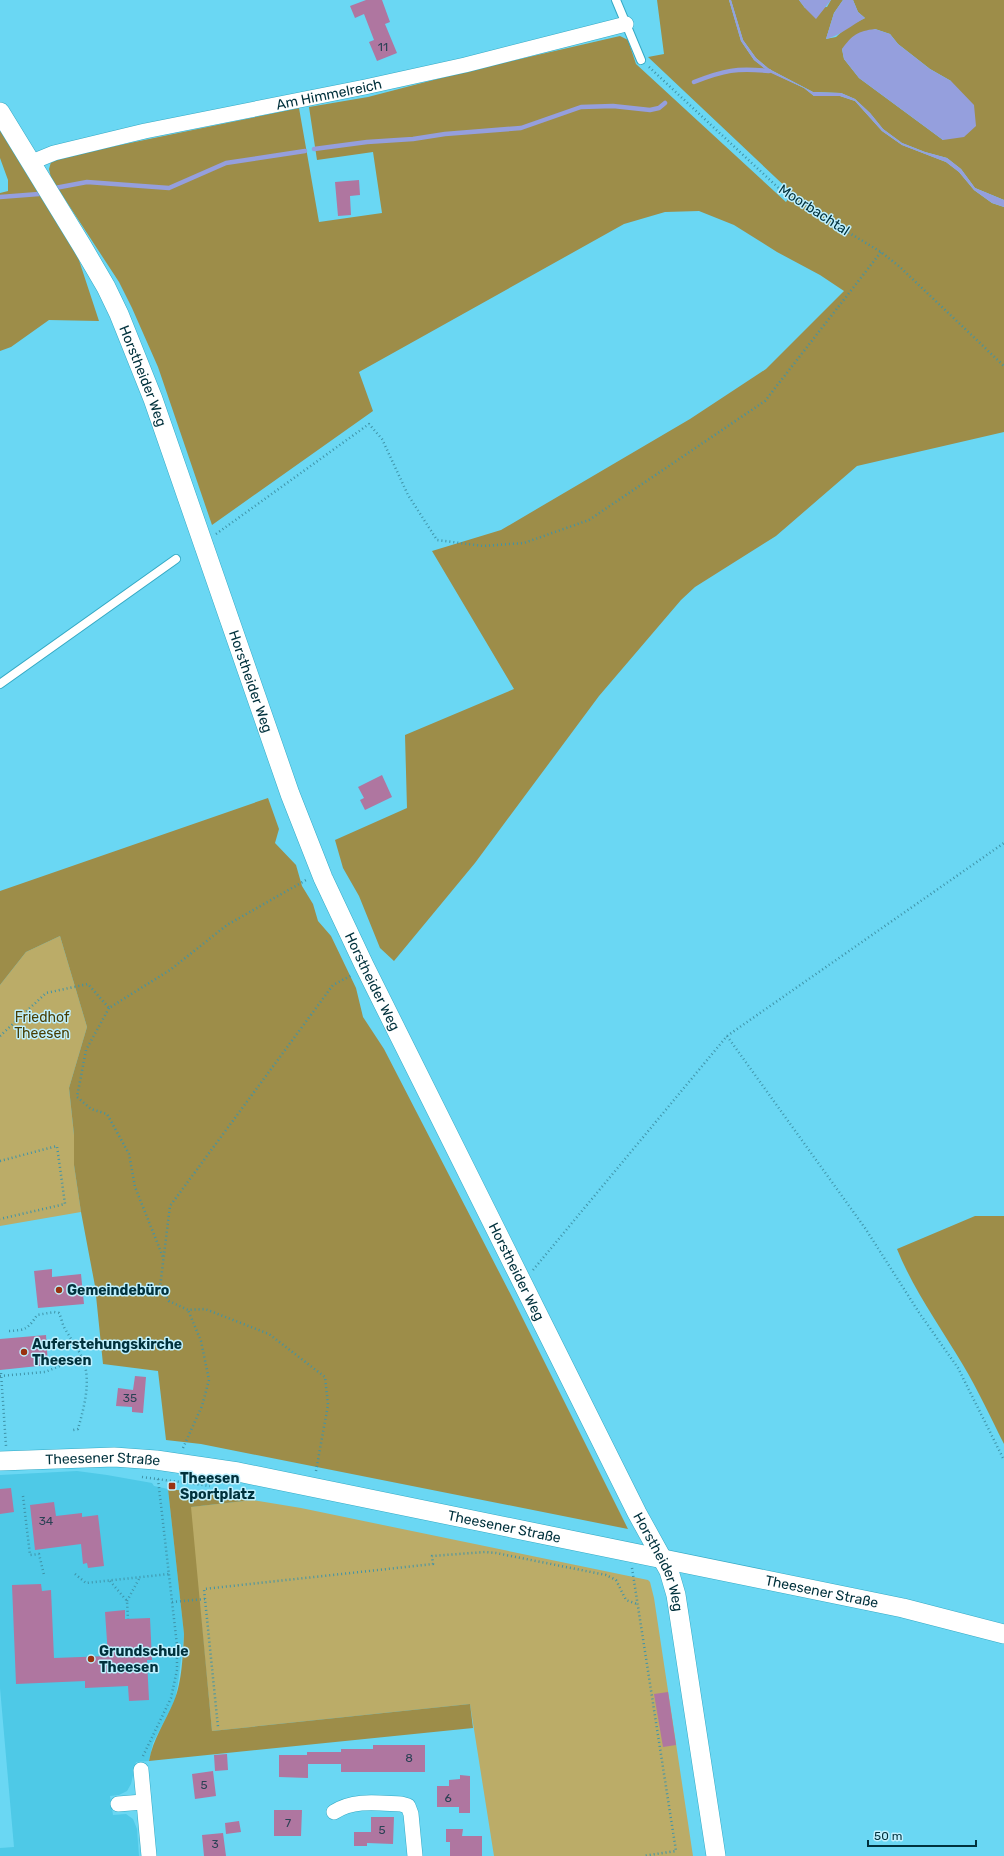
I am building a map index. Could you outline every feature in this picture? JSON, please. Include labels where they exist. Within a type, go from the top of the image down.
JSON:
[{"type":"street","name":"Am Himmelreich","points":[[32,162],[54,153],[145,131],[351,90],[465,65],[626,24]]},
{"type":"street","name":"Horstheider Weg","points":[[0,112],[32,162],[90,260],[119,314],[153,399],[290,794],[320,872],[364,965],[636,1513],[670,1571],[676,1594],[716,1856]]},
{"type":"street","name":"Theesener Straße","points":[[4,1461],[114,1458],[156,1460],[238,1472],[903,1608],[1004,1634]]},
{"type":"street","points":[[141,1770],[149,1856]]},
{"type":"street","points":[[118,1804],[144,1802]]},
{"type":"street","points":[[334,1812],[344,1806],[357,1803],[401,1804],[408,1806],[411,1814],[415,1856]]},
{"type":"lane","points":[[616,0],[641,60]]},
{"type":"lane","points":[[0,684],[176,559]]},
{"type":"path","name":"Moorbachtal","points":[[641,60],[786,195],[881,252],[900,267],[1004,366]]},
{"type":"path","points":[[203,543],[369,424],[382,439],[408,495],[437,540],[483,546],[524,543],[589,520],[765,401],[881,252]]},
{"type":"path","points":[[523,1283],[727,1036],[1004,843]]},
{"type":"path","points":[[164,1258],[135,1187],[129,1154],[107,1114],[91,1109],[77,1097],[86,1050],[109,1008],[170,970],[227,925],[320,872]]},
{"type":"path","points":[[313,1487],[328,1405],[325,1377],[269,1334],[205,1309],[188,1310],[169,1301],[160,1287],[170,1206],[332,985],[357,972],[364,965]]},
{"type":"path","points":[[0,1036],[46,993],[88,984],[109,1008]]},
{"type":"path","points":[[727,1036],[865,1228],[920,1314],[958,1368],[1004,1460]]},
{"type":"path","points":[[0,1161],[57,1146],[65,1204],[0,1219]]},
{"type":"path","points":[[176,1463],[202,1406],[209,1380],[201,1341],[188,1310]]},
{"type":"path","points":[[9,1331],[26,1328],[32,1324],[37,1315],[54,1312],[59,1313],[64,1327],[82,1357],[86,1370],[87,1384],[82,1413],[78,1430],[73,1430]]},
{"type":"path","points":[[4,1461],[1,1375],[45,1372],[82,1357]]},
{"type":"path","points":[[141,1770],[141,1762],[148,1745],[172,1698],[176,1677],[177,1645],[156,1460]]},
{"type":"path","points":[[22,1496],[30,1555],[39,1554],[44,1575]]},
{"type":"path","points":[[218,1727],[204,1589],[433,1564],[432,1556],[485,1552],[606,1575],[616,1580],[626,1600],[637,1604]]},
{"type":"path","points":[[631,1564],[676,1851],[643,1856]]},
{"type":"path","points":[[75,1574],[86,1583],[169,1574]]},
{"type":"path","points":[[128,1619],[127,1601],[140,1577]]},
{"type":"path","points":[[110,1581],[127,1601]]},
{"type":"path","points":[[172,1602],[205,1599]]},
{"type":"shaded area","points":[[657,0],[729,0],[741,41],[754,60],[768,71],[804,88],[814,96],[840,96],[855,101],[882,131],[902,145],[946,162],[959,172],[974,190],[992,203],[1004,207],[1004,432],[857,466],[776,536],[695,587],[681,600],[599,696],[475,863],[394,961],[380,948],[359,896],[343,868],[335,840],[407,808],[405,735],[514,689],[432,551],[501,530],[690,419],[766,369],[844,291],[820,275],[777,252],[734,225],[699,211],[665,212],[624,224],[359,372],[373,411],[212,525],[158,367],[132,308],[119,282],[51,178],[49,169],[51,162],[57,158],[299,108],[319,222],[382,213],[373,152],[317,160],[309,107],[368,97],[468,71],[620,36],[628,40],[636,64],[786,202],[792,193],[648,57],[664,54]]},
{"type":"shaded area","points":[[729,0],[731,0],[743,40],[756,58],[769,69],[813,92],[841,93],[855,99],[870,113],[883,129],[902,143],[925,152],[947,158],[961,169],[975,188],[1004,200],[1004,207],[992,203],[974,190],[959,172],[946,162],[902,145],[882,131],[855,101],[840,96],[814,96],[804,88],[769,72],[754,60],[741,41]]},
{"type":"shaded area","points":[[731,0],[799,0],[805,8],[827,7],[831,0],[843,0],[834,13],[826,39],[836,37],[847,27],[865,18],[858,12],[853,0],[1004,0],[1004,200],[975,188],[961,169],[947,158],[925,152],[902,143],[883,129],[870,113],[855,99],[841,93],[813,92],[769,69],[756,58],[743,40]],"holes":[[[875,29],[890,34],[898,44],[930,69],[951,81],[943,140],[859,78],[844,59],[842,49]]]},
{"type":"shaded area","points":[[799,0],[831,0],[816,19]]},
{"type":"shaded area","points":[[843,0],[853,0],[858,12],[865,18],[841,33],[826,39],[834,13]]},
{"type":"shaded area","points":[[875,29],[890,34],[898,44],[930,69],[951,81],[974,105],[976,126],[964,137],[943,140],[859,78],[844,59],[842,49],[856,34]]},
{"type":"shaded area","points":[[0,126],[74,245],[99,321],[49,320],[11,347],[0,351],[0,193],[8,191],[8,180],[0,158]]},
{"type":"shaded area","points":[[268,798],[279,829],[275,843],[296,865],[302,886],[313,904],[318,921],[331,936],[356,988],[363,1017],[384,1049],[514,1301],[628,1529],[201,1444],[166,1440],[158,1371],[103,1364],[95,1286],[74,1165],[74,1135],[69,1088],[87,1027],[60,936],[26,952],[0,985],[0,891]]},
{"type":"shaded area","points":[[975,1216],[1004,1216],[1004,1444],[974,1384],[919,1294],[897,1249]]},
{"type":"shaded area","name":"Grundschule Theesen","points":[[77,1471],[152,1483],[154,1486],[168,1489],[184,1634],[175,1700],[153,1743],[149,1761],[136,1762],[131,1784],[127,1791],[119,1795],[110,1796],[113,1815],[126,1814],[133,1819],[137,1829],[139,1856],[0,1856],[0,1848],[14,1847],[0,1688],[0,1475]]},
{"type":"shaded area","points":[[168,1489],[252,1498],[253,1500],[191,1507],[212,1731],[470,1704],[473,1728],[149,1761],[156,1738],[177,1694],[183,1650],[184,1634]]},
{"type":"green space","name":"Friedhof Theesen","points":[[60,936],[87,1027],[69,1088],[74,1135],[74,1165],[81,1212],[0,1226],[0,985],[26,952]]},
{"type":"green space","points":[[253,1500],[301,1508],[648,1580],[650,1582],[654,1598],[693,1856],[494,1856],[470,1704],[212,1731],[190,1507]]},
{"type":"building","points":[[366,0],[382,0],[390,22],[385,24],[397,53],[377,61],[369,42],[374,40],[364,14],[355,18],[350,6]]},
{"type":"building","points":[[359,180],[360,195],[350,196],[351,215],[338,216],[335,182]]},
{"type":"building","points":[[382,775],[392,797],[365,810],[360,800],[364,798],[358,787]]},
{"type":"building","name":"Gemeindebüro","points":[[52,1269],[52,1277],[81,1274],[84,1304],[38,1308],[34,1271]]},
{"type":"building","name":"Auferstehungskirche Theesen","points":[[46,1335],[48,1365],[0,1370],[0,1339]]},
{"type":"building","points":[[135,1376],[146,1377],[143,1413],[132,1412],[132,1407],[116,1406],[118,1388],[133,1390]]},
{"type":"building","points":[[11,1488],[14,1512],[0,1514],[0,1489]]},
{"type":"building","points":[[54,1502],[56,1516],[82,1513],[82,1517],[98,1515],[104,1566],[88,1568],[87,1563],[83,1564],[81,1544],[35,1550],[30,1505]]},
{"type":"building","points":[[41,1584],[42,1591],[51,1590],[54,1658],[108,1656],[105,1612],[125,1610],[125,1619],[150,1618],[152,1660],[147,1660],[149,1700],[129,1701],[128,1686],[85,1688],[85,1681],[16,1684],[12,1585]]},
{"type":"building","points":[[668,1692],[676,1745],[663,1747],[654,1694]]},
{"type":"building","points":[[373,1745],[425,1745],[425,1772],[341,1772],[341,1764],[308,1764],[308,1778],[279,1777],[279,1755],[307,1755],[307,1752],[341,1752],[341,1749],[373,1749]]},
{"type":"building","points":[[227,1754],[228,1770],[215,1771],[214,1755]]},
{"type":"building","points":[[213,1771],[216,1796],[195,1799],[192,1774]]},
{"type":"building","points":[[460,1775],[470,1776],[470,1813],[459,1813],[459,1807],[437,1807],[437,1786],[449,1786],[449,1780],[460,1779]]},
{"type":"building","points":[[274,1810],[302,1810],[301,1836],[274,1836]]},
{"type":"building","points":[[371,1817],[394,1817],[393,1844],[367,1843],[367,1846],[354,1846],[354,1832],[371,1832]]},
{"type":"building","points":[[239,1821],[241,1832],[226,1834],[225,1823]]},
{"type":"building","points":[[446,1829],[463,1829],[462,1836],[482,1836],[482,1856],[450,1856],[450,1842],[446,1842]]},
{"type":"building","points":[[223,1833],[226,1856],[204,1856],[202,1835]]},
{"type":"waterway","points":[[694,82],[723,72],[739,70],[769,71]]},
{"type":"waterway","points":[[314,149],[367,142],[413,139],[445,134],[521,128],[581,107],[613,106],[650,110],[659,108],[665,103]]},
{"type":"waterway","points":[[55,188],[87,182],[169,188],[226,163],[305,151]]},
{"type":"waterway","points":[[0,197],[39,194]]},
{"type":"place","name":"Gemeindebüro","points":[[59,1290]]},
{"type":"place","name":"Auferstehungskirche Theesen","points":[[24,1352]]},
{"type":"place","name":"Theesen Sportplatz","points":[[172,1486]]},
{"type":"place","name":"Grundschule Theesen","points":[[91,1659]]}]
